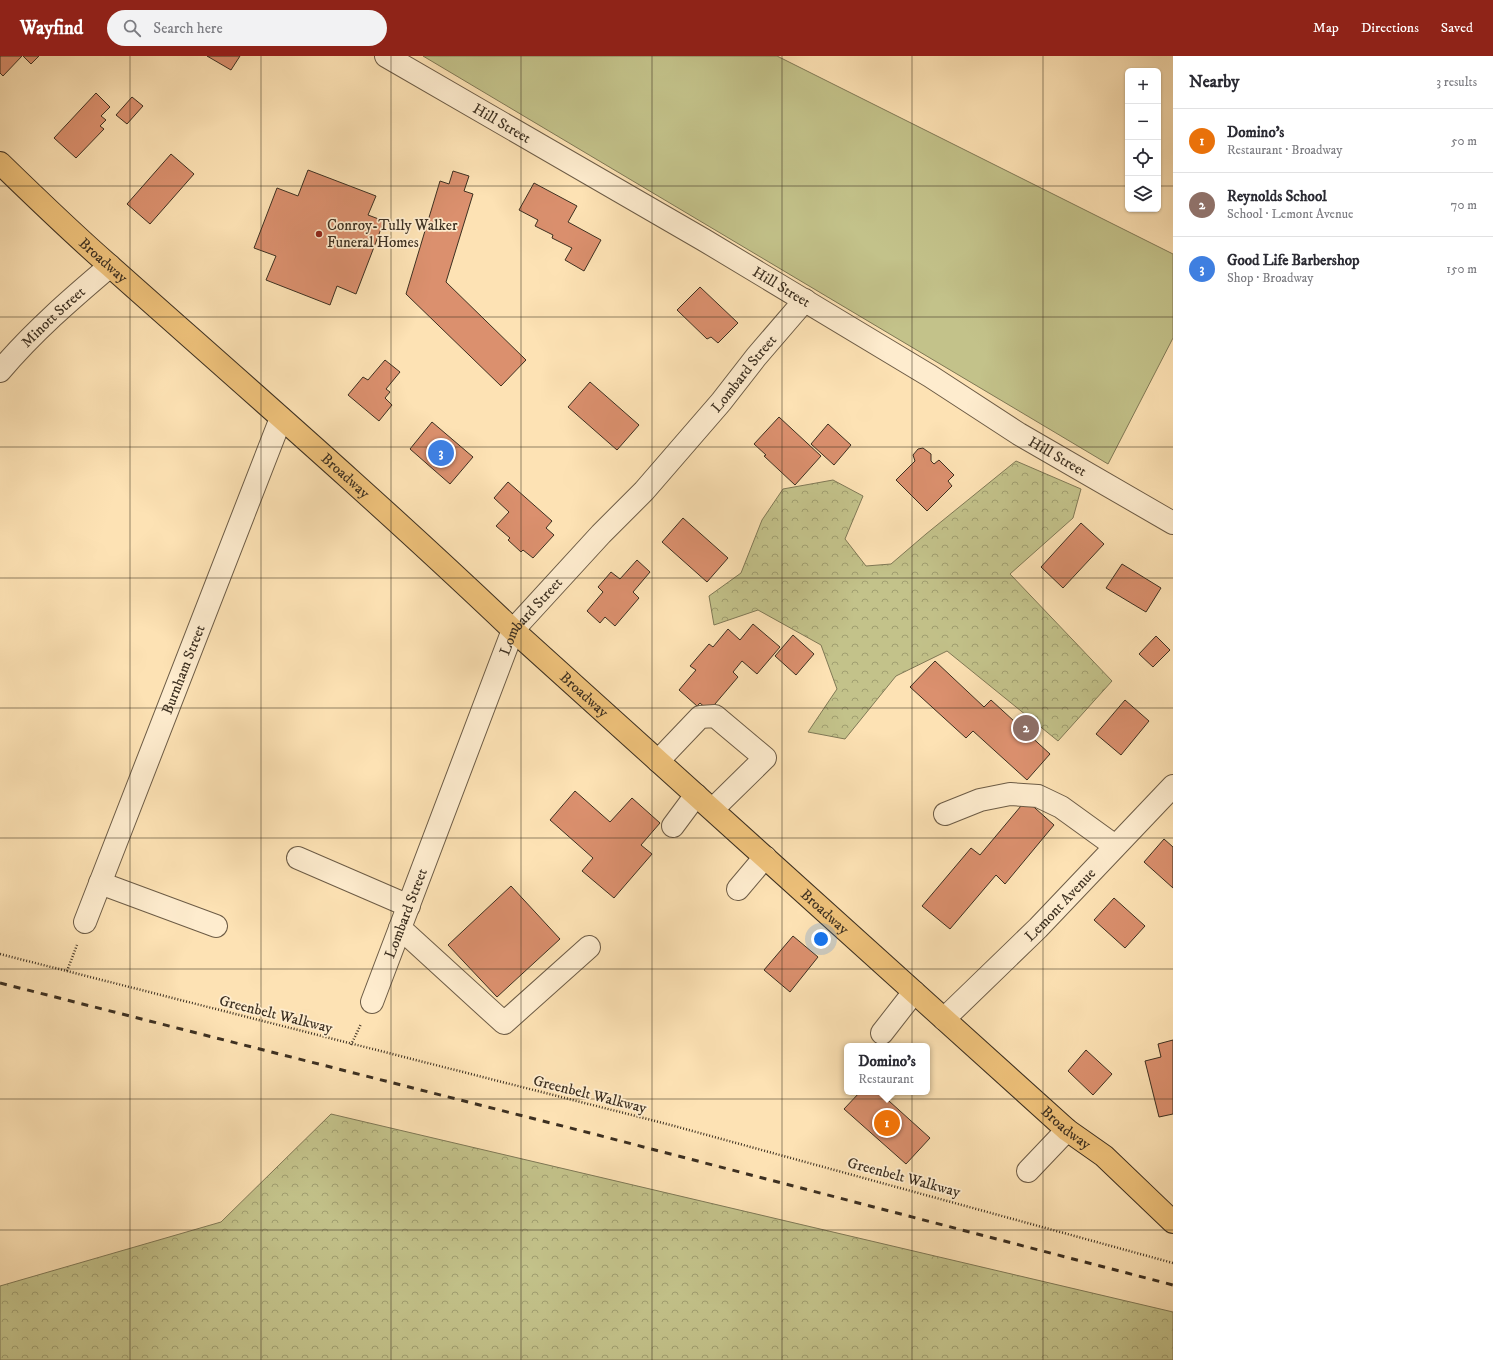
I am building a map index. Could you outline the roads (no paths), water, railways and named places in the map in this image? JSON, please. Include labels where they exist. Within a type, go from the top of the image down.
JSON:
[{"type":"main road","name":"Broadway","points":[[0,164],[110,266],[446,566],[513,630],[1067,1130],[1104,1156],[1173,1222]]},
{"type":"street","name":"Hill Street","points":[[386,56],[704,240],[930,376],[1019,434],[1173,523]]},
{"type":"street","name":"Minott Street","points":[[0,371],[13,355],[56,312],[110,266]]},
{"type":"street","name":"Lombard Street","points":[[372,1002],[513,630],[601,534],[644,491],[721,402],[756,357],[805,300]]},
{"type":"street","name":"Burnham Street","points":[[85,922],[282,418]]},
{"type":"street","points":[[658,760],[700,717],[715,716],[765,758],[713,810]]},
{"type":"street","name":"Lemont Avenue","points":[[944,1019],[1038,928],[1173,786]]},
{"type":"street","points":[[945,814],[980,800],[1010,794],[1038,796],[1061,807],[1115,846]]},
{"type":"street","points":[[673,826],[696,795]]},
{"type":"street","points":[[738,889],[766,857]]},
{"type":"street","points":[[298,858],[409,906]]},
{"type":"street","points":[[100,884],[216,926]]},
{"type":"street","points":[[400,928],[504,1023],[589,947]]},
{"type":"street","points":[[882,1033],[914,992]]},
{"type":"street","points":[[1028,1171],[1067,1130]]},
{"type":"railway","points":[[0,983],[590,1133],[1173,1285]]},
{"type":"place","name":"Conroy-Tully Walker Funeral Homes","points":[[319,234]]},
{"type":"place","name":"Good Life Barbershop","points":[[441,453]]},
{"type":"place","name":"Reynolds School","points":[[1026,728]]},
{"type":"place","name":"Domino's","points":[[887,1123]]}]
